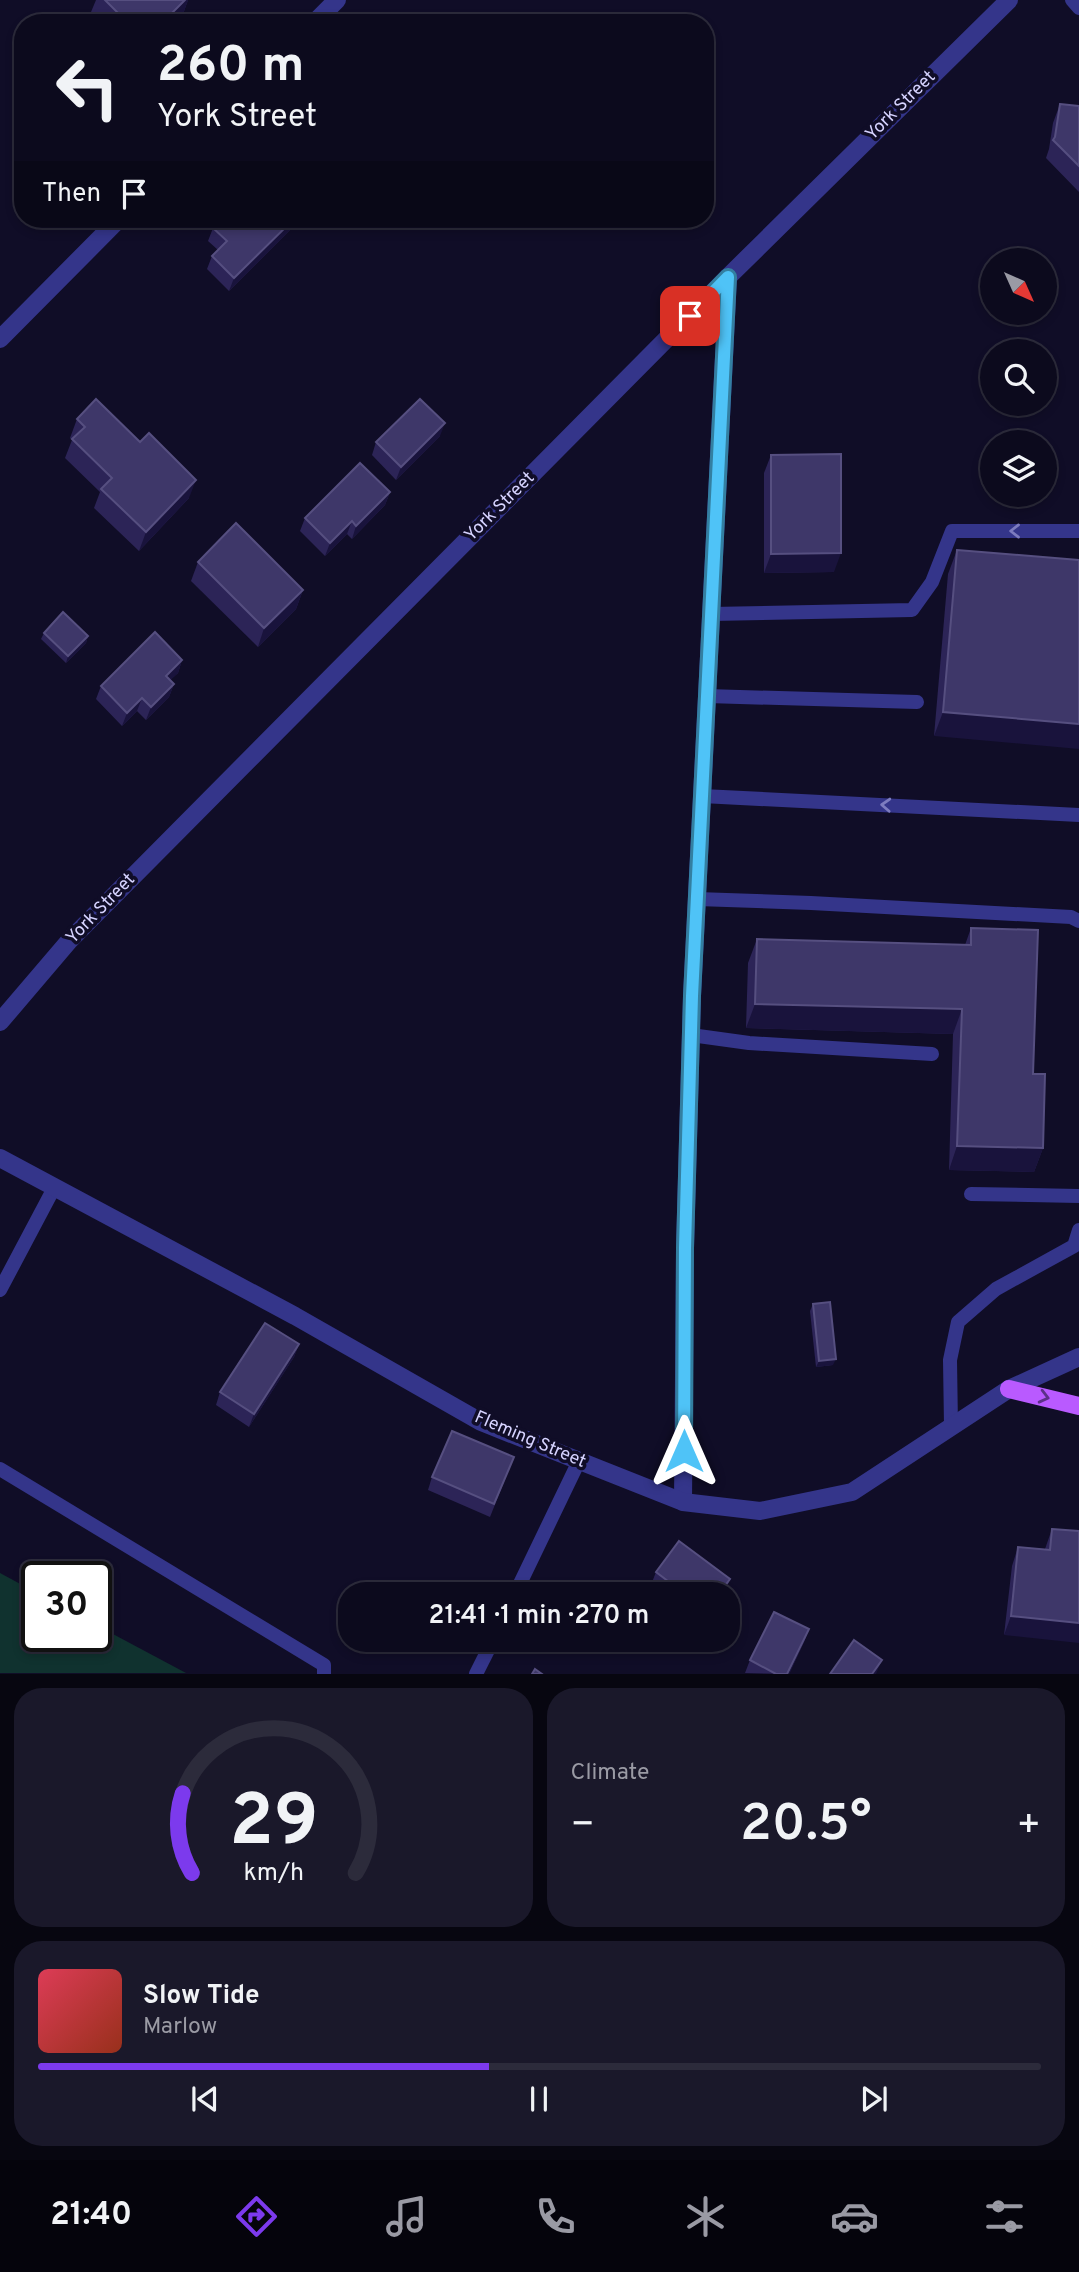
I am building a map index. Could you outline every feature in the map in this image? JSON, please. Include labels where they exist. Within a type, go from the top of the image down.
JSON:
[{"type":"main road","points":[[1009,1388],[1079,1406]]},
{"type":"street","points":[[323,14],[337,0]]},
{"type":"street","name":"York Street","points":[[0,1022],[69,941],[728,277],[1009,0]]},
{"type":"street","points":[[0,339],[110,228]]},
{"type":"street","points":[[683,1502],[685,1248],[691,1035],[728,277]]},
{"type":"street","name":"Fleming Street","points":[[0,1158],[295,1316],[481,1422],[683,1502],[760,1511],[852,1492],[1009,1388],[1079,1357]]},
{"type":"lane","points":[[1072,0],[1079,8]]},
{"type":"lane","points":[[711,614],[912,610],[932,582],[952,531],[1079,531]]},
{"type":"lane","points":[[707,696],[918,702]]},
{"type":"lane","points":[[702,796],[1079,815]]},
{"type":"lane","points":[[697,899],[1071,916],[1079,921]]},
{"type":"lane","points":[[691,1035],[750,1043],[932,1054]]},
{"type":"lane","points":[[0,1290],[54,1188]]},
{"type":"lane","points":[[971,1194],[1079,1196]]},
{"type":"lane","points":[[951,1426],[950,1360],[958,1322],[996,1289],[1074,1246],[1079,1230]]},
{"type":"lane","points":[[521,1582],[579,1461]]},
{"type":"lane","points":[[0,1469],[324,1665],[324,1674]]},
{"type":"lane","points":[[476,1674],[487,1652]]},
{"type":"green space","points":[[0,1573],[21,1584],[21,1652],[112,1652],[112,1634],[186,1673],[0,1673]]},
{"type":"building","points":[[105,0],[185,0],[171,14],[119,14]]},
{"type":"building","points":[[1060,104],[1079,106],[1079,166],[1053,140]]},
{"type":"building","points":[[213,228],[285,228],[234,278],[212,256],[227,241]]},
{"type":"building","points":[[96,399],[140,442],[149,433],[196,480],[146,532],[101,489],[112,478],[72,439],[85,427],[77,419]]},
{"type":"building","points":[[420,399],[445,423],[401,467],[376,442]]},
{"type":"building","points":[[841,454],[841,553],[771,554],[771,455]]},
{"type":"building","points":[[360,463],[390,492],[356,526],[352,521],[330,543],[305,518]]},
{"type":"building","points":[[236,523],[303,590],[264,628],[198,562]]},
{"type":"building","points":[[957,550],[1079,560],[1079,724],[943,712]]},
{"type":"building","points":[[63,612],[88,636],[68,656],[44,633]]},
{"type":"building","points":[[155,632],[182,660],[166,676],[174,684],[151,707],[142,698],[127,713],[101,686]]},
{"type":"building","points":[[971,928],[1038,930],[1033,1074],[1045,1074],[1043,1148],[957,1146],[962,1009],[755,1004],[757,939],[971,945]]},
{"type":"building","points":[[830,1302],[836,1359],[819,1361],[813,1304]]},
{"type":"building","points":[[265,1323],[299,1344],[254,1414],[220,1392]]},
{"type":"building","points":[[452,1431],[514,1457],[494,1504],[432,1477]]},
{"type":"building","points":[[1052,1529],[1079,1531],[1079,1623],[1011,1616],[1018,1547],[1050,1550]]},
{"type":"building","points":[[679,1541],[730,1579],[728,1582],[669,1582],[656,1572]]},
{"type":"building","points":[[774,1612],[809,1629],[787,1674],[776,1674],[750,1660]]},
{"type":"building","points":[[854,1640],[882,1660],[872,1674],[830,1674]]},
{"type":"route","points":[[684,1451],[685,1248],[692,996],[728,277],[690,316]]}]
